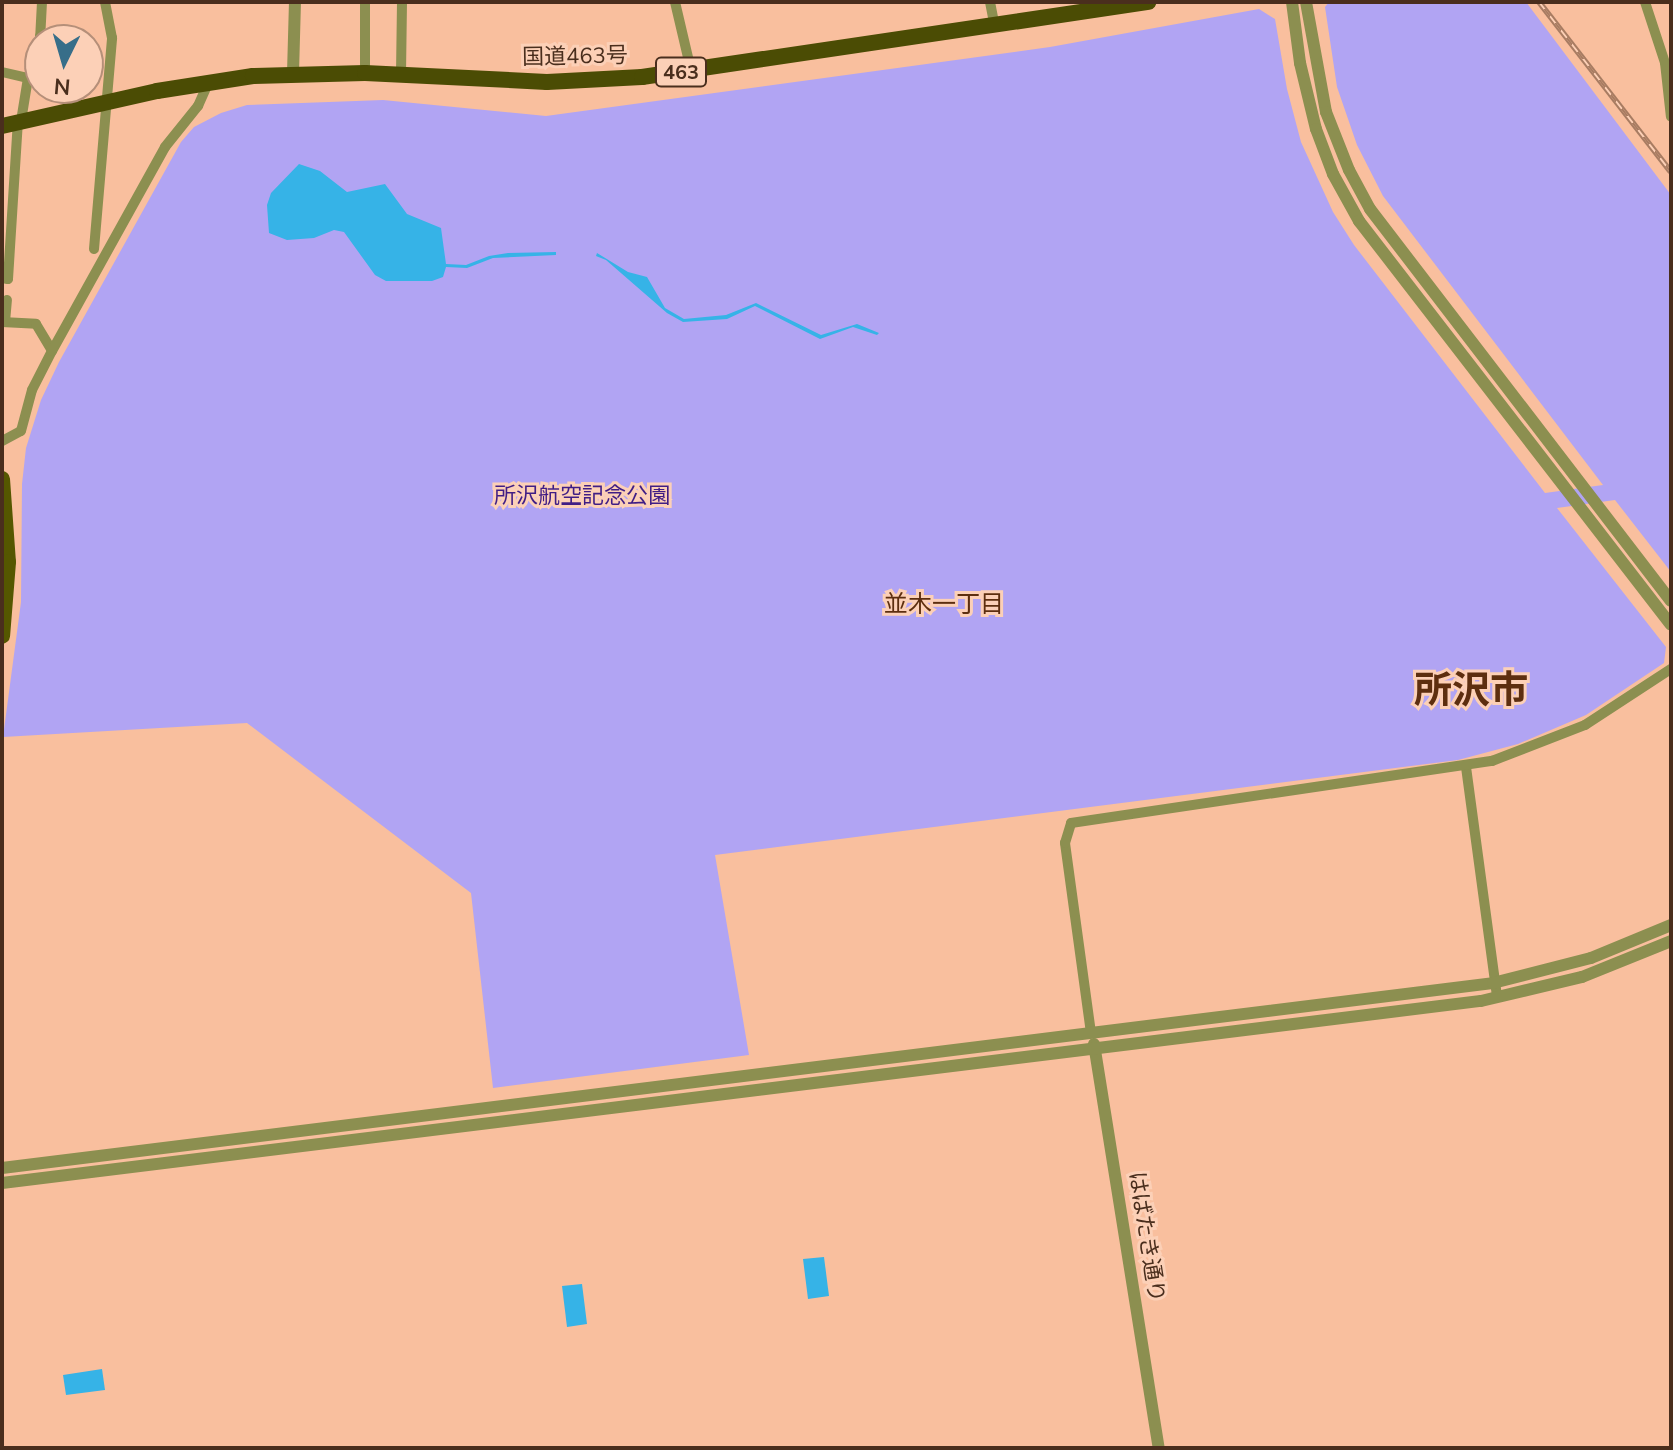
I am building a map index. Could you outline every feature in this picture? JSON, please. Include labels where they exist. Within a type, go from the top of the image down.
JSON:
[{"type":"highway","name":"国道463号","points":[[14,123],[209,81],[293,73],[365,73],[589,81],[691,70],[995,27],[1147,2]]},
{"type":"main road","points":[[2,479],[8,562],[2,628]]},
{"type":"street","points":[[41,24],[42,2]]},
{"type":"street","points":[[94,249],[112,38],[104,2]]},
{"type":"street","points":[[293,73],[295,2]]},
{"type":"street","points":[[365,2],[365,73]]},
{"type":"street","points":[[401,74],[402,2]]},
{"type":"street","points":[[675,2],[691,70]]},
{"type":"street","points":[[990,2],[995,27]]},
{"type":"street","points":[[1292,2],[1300,63],[1316,129],[1333,174],[1359,221],[1671,625]]},
{"type":"street","points":[[1306,2],[1322,98],[1349,170],[1370,209],[1671,601]]},
{"type":"street","points":[[1645,2],[1668,64],[1671,117]]},
{"type":"street","points":[[2,72],[24,77]]},
{"type":"street","points":[[2,441],[21,431],[32,390],[52,351],[165,147],[198,106],[209,81]]},
{"type":"street","points":[[2,278],[8,279],[6,237],[14,123],[24,91]]},
{"type":"street","points":[[7,300],[4,322],[36,324],[52,351]]},
{"type":"street","points":[[1091,1033],[1066,851],[1066,835],[1071,823],[1466,767],[1504,758],[1585,725],[1671,669]]},
{"type":"street","points":[[1466,767],[1497,997]]},
{"type":"street","points":[[2,1168],[1493,983],[1591,958],[1671,925]]},
{"type":"street","points":[[2,1183],[1095,1051],[1497,997],[1582,977],[1671,941]]},
{"type":"street","name":"はばたき通り","points":[[1091,1033],[1159,1448]]},
{"type":"green space","name":"所沢航空記念公園","points":[[1329,2],[1526,2],[1671,195],[1671,572],[1615,500],[1557,508],[1666,647],[1664,663],[1586,715],[1518,744],[1458,760],[715,855],[749,1055],[493,1088],[471,893],[247,723],[3,737],[21,602],[22,484],[26,448],[41,400],[181,142],[194,127],[221,113],[247,105],[383,100],[546,116],[1050,47],[1259,9],[1275,19],[1287,89],[1301,142],[1333,212],[1354,245],[1545,493],[1603,485],[1383,196],[1357,145],[1337,87],[1325,7]]},
{"type":"water","points":[[299,164],[320,171],[347,192],[385,184],[407,214],[441,228],[446,264],[466,265],[508,253],[556,252],[556,255],[493,258],[467,268],[446,267],[443,277],[432,281],[386,281],[375,275],[344,232],[334,230],[314,238],[287,240],[269,233],[267,205],[271,193]]},
{"type":"water","points":[[597,253],[628,272],[647,277],[665,308],[684,319],[726,315],[756,303],[821,335],[857,324],[879,333],[853,327],[820,339],[755,306],[727,319],[683,322],[667,313],[606,260],[596,256]]},
{"type":"water","points":[[824,1257],[829,1296],[808,1299],[803,1259]]},
{"type":"water","points":[[582,1284],[587,1324],[567,1327],[562,1286]]},
{"type":"water","points":[[102,1369],[105,1390],[66,1395],[63,1375]]},
{"type":"railway","points":[[1539,2],[1671,172]]},
{"type":"district","name":"並木一丁目","points":[[944,605]]},
{"type":"district","name":"所沢市","points":[[1471,691]]}]
